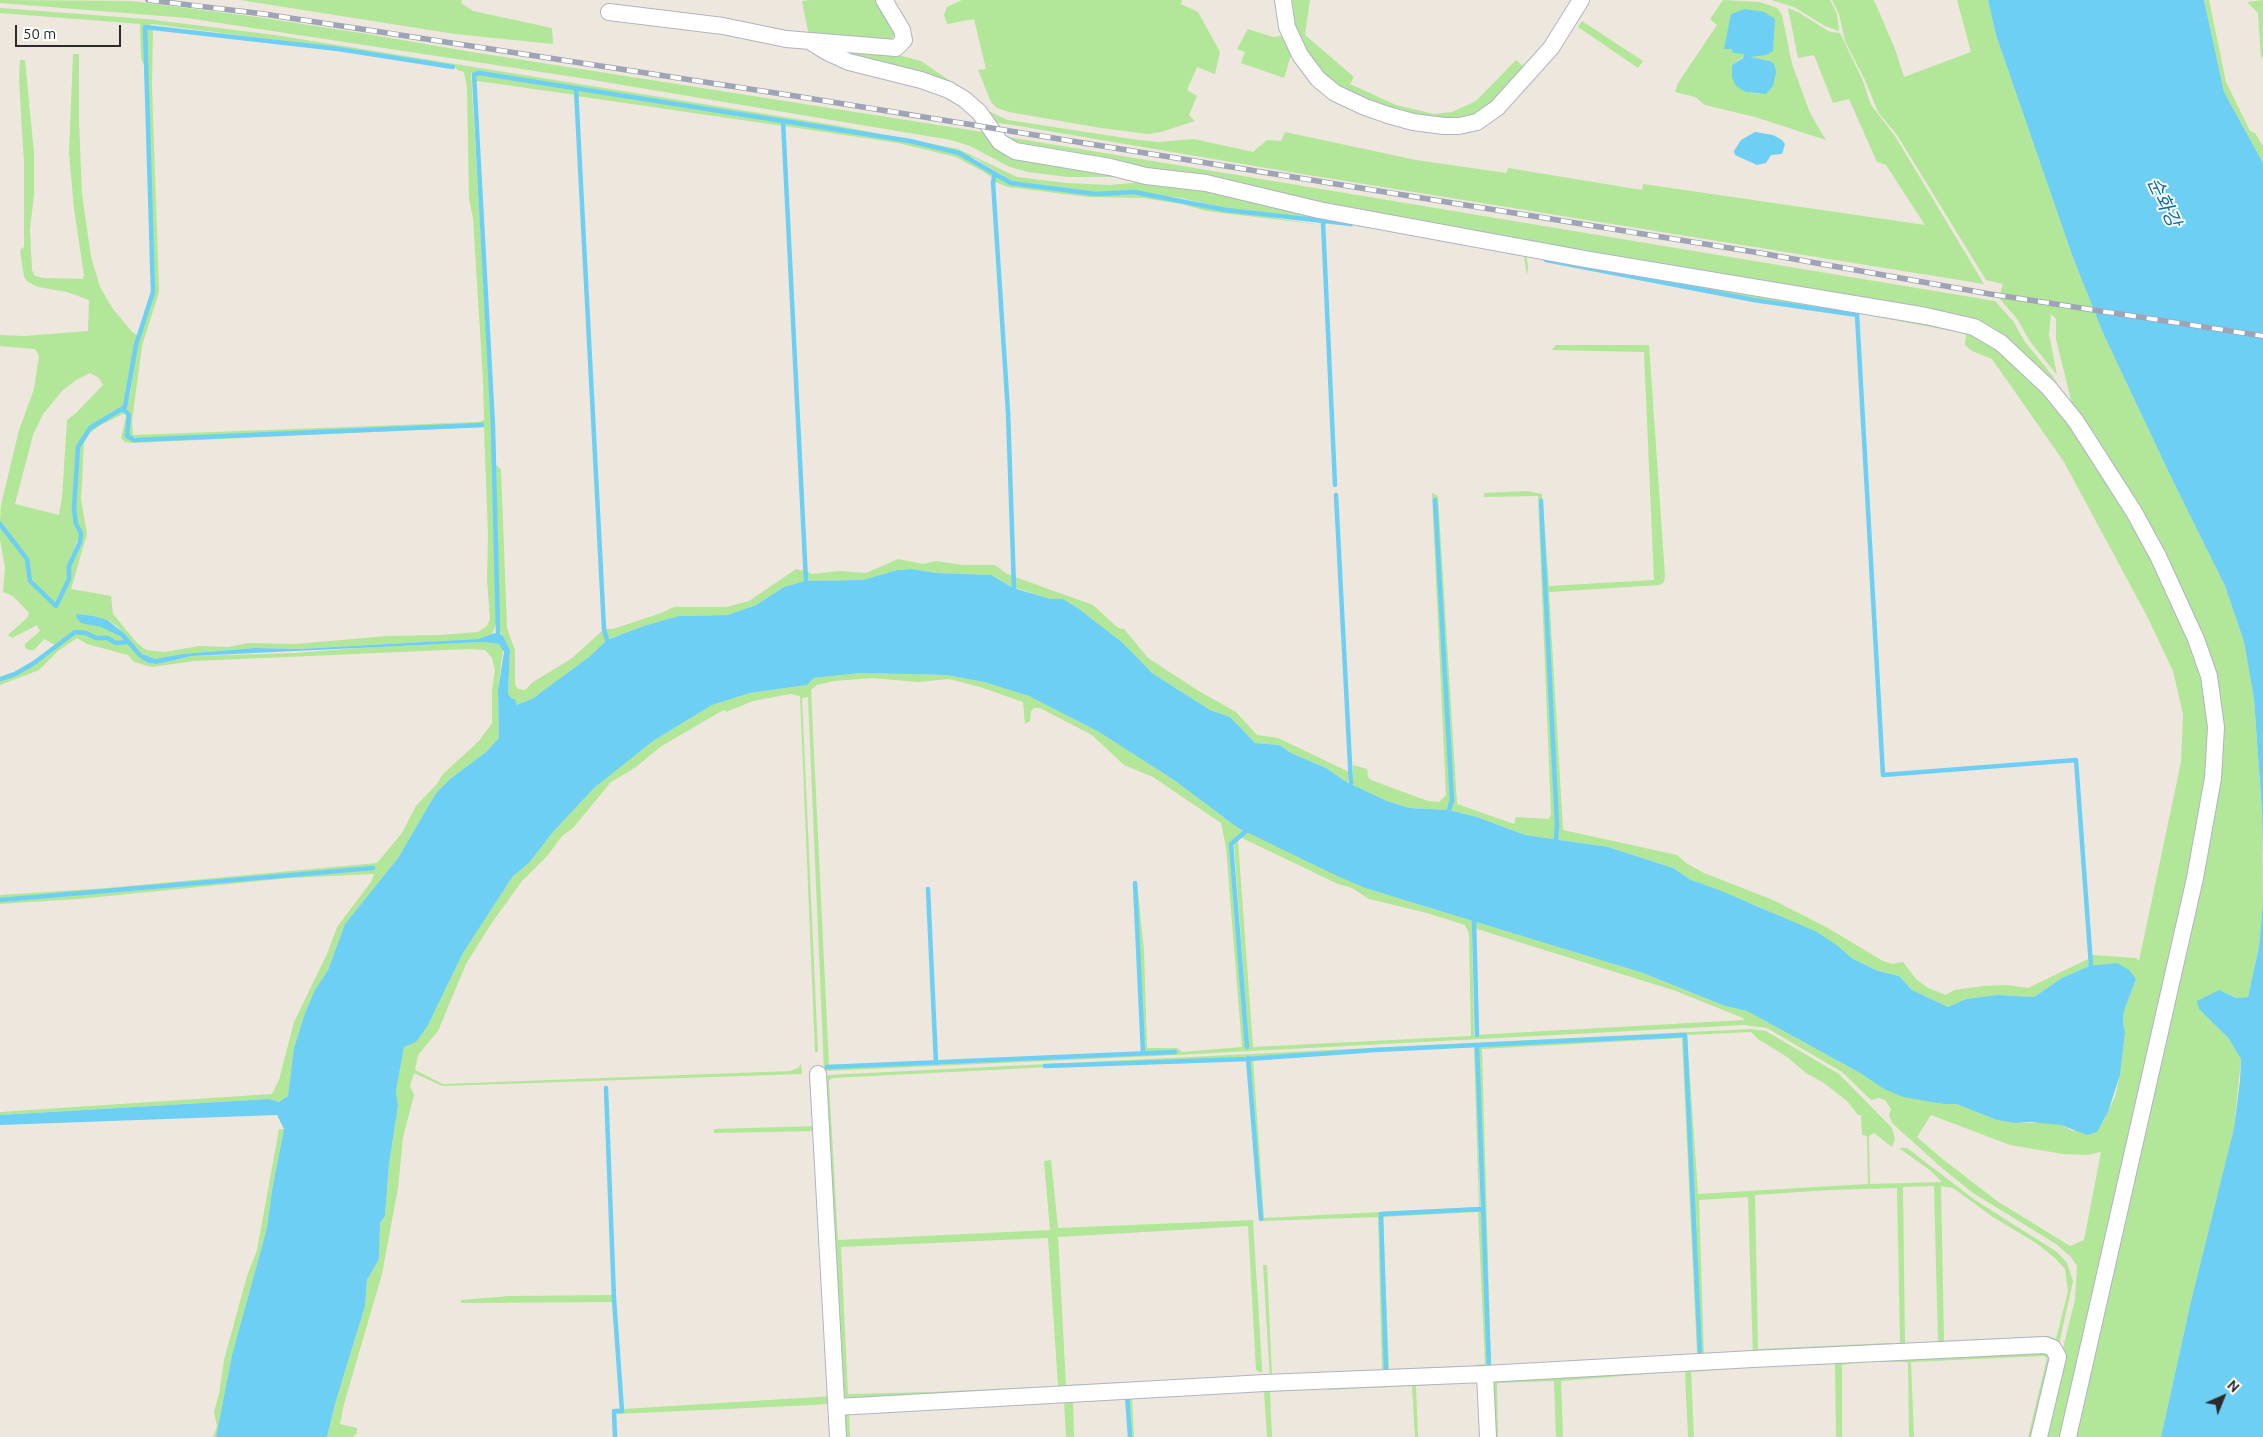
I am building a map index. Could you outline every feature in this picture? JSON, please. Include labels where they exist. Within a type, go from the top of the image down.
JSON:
[{"type":"street","points":[[609,12],[723,26],[811,42],[896,48],[904,40],[902,30],[884,0]]},
{"type":"street","points":[[1283,0],[1290,36],[1300,55],[1318,79],[1335,93],[1388,115],[1413,122],[1444,126],[1459,126],[1477,122],[1497,108],[1551,48],[1581,0]]},
{"type":"street","points":[[811,42],[849,62],[921,80],[949,90],[964,98],[979,112],[1000,142],[1015,151],[1110,167],[1146,176],[1206,183],[1319,210],[1585,259],[1926,316],[1974,326],[2001,343],[2049,388],[2075,420],[2134,512],[2158,556],[2196,639],[2209,676],[2216,727],[2213,778],[2195,878],[2068,1437]]},
{"type":"street","points":[[818,1074],[838,1437]]},
{"type":"street","points":[[837,1407],[1265,1383],[1485,1374],[1753,1358],[2045,1345],[2053,1348],[2058,1357],[2039,1437]]},
{"type":"street","points":[[1485,1374],[1488,1437]]},
{"type":"green space","points":[[0,0],[131,1],[257,17],[367,34],[989,133],[995,143],[1125,177],[1068,177],[1028,172],[1010,167],[970,146],[951,140],[581,78],[187,18],[0,3]]},
{"type":"green space","points":[[240,0],[462,0],[461,3],[473,11],[552,28],[553,44],[455,34]]},
{"type":"green space","points":[[881,0],[895,34],[889,42],[809,36],[802,1]]},
{"type":"green space","points":[[962,0],[1182,0],[1181,4],[1198,12],[1220,52],[1215,74],[1197,67],[1187,90],[1197,96],[1189,115],[1195,121],[1161,132],[1148,134],[1101,128],[1009,112],[997,108],[991,102],[978,70],[986,69],[974,19],[947,24],[944,15],[947,7]]},
{"type":"green space","points":[[1289,0],[1310,0],[1305,35],[1354,77],[1350,84],[1396,105],[1434,114],[1452,112],[1476,101],[1516,60],[1526,69],[1501,96],[1480,112],[1457,118],[1430,118],[1370,103],[1331,82],[1312,61],[1298,39]]},
{"type":"green space","points":[[1723,0],[1760,2],[1777,8],[1782,15],[1792,64],[1810,113],[1826,140],[1755,117],[1705,105],[1695,97],[1675,92],[1678,83],[1717,25],[1710,19]],"holes":[[[1732,49],[1753,55],[1750,57],[1770,61],[1759,94],[1746,92],[1732,77],[1732,65],[1744,56],[1744,53]]]},
{"type":"green space","points":[[1771,0],[1830,0],[1837,14],[1839,31],[1825,26],[1794,7]]},
{"type":"green space","points":[[1832,0],[1874,0],[1895,49],[1904,77],[1971,52],[1957,0],[1988,0],[1996,35],[2072,255],[2103,333],[2225,586],[2244,642],[2254,699],[2262,811],[2263,902],[2259,946],[2248,997],[2236,998],[2219,990],[2215,1025],[2229,1039],[2241,1059],[2234,1128],[2191,1301],[2161,1437],[2072,1437],[2195,897],[2216,687],[2116,469],[2094,432],[2072,404],[2056,339],[2056,319],[2051,314],[2049,334],[2057,375],[2029,340],[2018,320],[1999,298],[2003,284],[1986,280],[1897,135],[1878,112],[1865,80],[1845,41],[1839,14]]},
{"type":"green space","points":[[2204,0],[2209,0],[2226,82],[2250,131],[2255,133],[2263,146],[2263,163],[2224,92]]},
{"type":"green space","points":[[2263,0],[2263,56],[2261,58],[2258,13],[2247,2]]},
{"type":"green space","points":[[0,8],[146,19],[275,35],[834,125],[958,149],[1017,177],[1066,183],[1109,185],[1156,181],[1526,253],[1527,276],[1524,256],[1331,219],[1324,221],[1239,211],[1181,198],[1137,192],[1096,192],[1012,181],[976,159],[957,151],[894,137],[476,71],[471,73],[492,424],[496,624],[492,634],[478,639],[298,649],[255,648],[182,654],[155,659],[142,654],[117,626],[107,620],[77,614],[120,636],[125,641],[120,643],[107,638],[96,638],[83,631],[76,631],[55,645],[44,639],[34,650],[29,650],[25,648],[25,644],[40,631],[37,625],[12,638],[8,635],[27,618],[29,613],[13,596],[3,592],[5,568],[0,539],[0,524],[26,559],[29,581],[57,607],[70,579],[70,566],[82,533],[77,523],[75,509],[79,447],[90,429],[123,410],[129,418],[126,436],[134,441],[482,425],[153,438],[129,437],[130,415],[125,409],[130,395],[137,345],[154,292],[146,28],[153,28],[152,86],[159,292],[142,346],[132,421],[133,435],[479,422],[484,420],[483,380],[473,218],[469,199],[467,87],[464,72],[457,70],[455,66],[360,54],[339,48],[152,24],[144,26],[144,65],[141,58],[140,24],[0,13]],"holes":[[[125,413],[121,438],[125,442],[133,443],[484,427],[488,535],[487,580],[490,619],[487,626],[478,632],[440,635],[387,636],[296,644],[248,643],[228,647],[200,646],[164,652],[146,650],[137,643],[113,614],[111,596],[71,589],[87,534],[81,500],[84,443],[90,433],[99,426]]]},
{"type":"green space","points":[[1788,8],[1830,32],[1840,33],[1863,81],[1871,105],[1895,136],[1984,284],[998,123],[988,114],[988,111],[1008,120],[1138,140],[1159,142],[1194,139],[1253,152],[1267,140],[1281,141],[1285,132],[1416,160],[1506,173],[1508,168],[1642,190],[1643,184],[1925,225],[1886,165],[1877,162],[1849,99],[1833,103],[1814,55],[1798,58]]},
{"type":"green space","points":[[1582,21],[1643,61],[1638,68],[1578,27]]},
{"type":"green space","points":[[1248,29],[1273,37],[1281,36],[1287,41],[1292,52],[1284,78],[1241,63],[1245,52],[1237,49]]},
{"type":"green space","points":[[828,48],[902,56],[921,61],[969,94]]},
{"type":"green space","points":[[73,54],[79,54],[82,194],[91,257],[100,287],[113,309],[133,333],[138,335],[124,406],[89,428],[77,447],[73,509],[75,524],[80,534],[67,566],[68,579],[56,605],[31,581],[28,558],[0,522],[1,505],[19,430],[34,389],[39,356],[35,349],[0,346],[0,335],[24,336],[88,331],[89,300],[67,292],[38,287],[28,282],[24,277],[20,250],[24,247],[24,164],[19,78],[20,60],[25,60],[34,153],[34,195],[30,229],[32,270],[35,276],[83,279],[69,153]],"holes":[[[90,373],[99,378],[103,385],[67,420],[62,498],[59,515],[15,504],[33,435],[43,414],[62,391],[76,380]]]},
{"type":"green space","points":[[479,74],[575,90],[576,95],[476,82],[475,75]]},
{"type":"green space","points":[[577,89],[782,122],[783,126],[577,96]]},
{"type":"green space","points":[[784,122],[896,139],[959,154],[994,174],[993,182],[991,177],[984,172],[956,157],[898,143],[784,126]]},
{"type":"green space","points":[[1002,136],[1995,301],[2013,321],[2025,342],[2052,375],[2057,383],[2057,393],[2000,336],[1034,151]]},
{"type":"green space","points":[[996,176],[1012,184],[1095,195],[1132,193],[1183,201],[1226,211],[1322,225],[1206,211],[1182,204],[1143,198],[1088,197],[1008,187],[995,182]]},
{"type":"green space","points":[[1544,258],[1975,331],[2045,388],[2115,488],[2186,627],[2210,705],[2209,784],[2064,1437],[2041,1437],[2075,1300],[2077,1266],[2071,1257],[2056,1244],[1973,1193],[1942,1168],[1893,1124],[1889,1116],[1891,1109],[1885,1100],[1879,1098],[1871,1100],[1842,1072],[1767,1028],[1744,1025],[1176,1055],[824,1071],[808,697],[802,698],[818,1052],[815,1052],[800,696],[790,694],[753,701],[726,712],[725,710],[720,712],[660,747],[636,767],[611,782],[573,828],[562,836],[548,855],[522,881],[491,924],[466,964],[438,1031],[418,1055],[415,1070],[443,1084],[790,1071],[798,1068],[801,1064],[802,1074],[442,1086],[414,1073],[410,1086],[414,1095],[403,1137],[398,1188],[382,1274],[344,1404],[340,1424],[357,1428],[357,1433],[353,1437],[327,1437],[335,1404],[365,1306],[367,1280],[379,1259],[380,1223],[385,1216],[389,1164],[398,1106],[396,1091],[404,1047],[416,1042],[427,1027],[463,953],[513,876],[529,863],[553,832],[594,788],[653,741],[712,705],[750,693],[807,685],[814,678],[861,673],[946,675],[984,682],[1029,696],[1099,732],[1174,780],[1238,828],[1365,888],[1643,973],[1725,1006],[1747,1011],[1860,1073],[1884,1089],[1941,1104],[1956,1104],[1997,1120],[2015,1123],[2052,1123],[2073,1131],[2103,1122],[2115,1097],[2120,1075],[2125,1033],[2124,1011],[2136,979],[2117,963],[2093,966],[2092,955],[2136,958],[2139,961],[2181,762],[2183,714],[2173,671],[2148,618],[2064,462],[1992,359],[1972,351],[1965,345],[1966,335],[1962,333],[1857,313],[1754,299],[1547,259],[1541,260]],"holes":[[[872,678],[918,682],[949,679],[980,687],[1023,702],[1025,724],[1030,721],[1031,711],[1034,708],[1040,708],[1092,735],[1124,765],[1153,777],[1221,823],[1226,847],[1242,1047],[1182,1052],[1177,1048],[1147,1048],[1144,950],[1137,882],[1144,1052],[1175,1050],[1177,1051],[1176,1054],[826,1069],[826,1066],[829,1066],[811,690],[817,685],[834,681]],[[1244,833],[1242,838],[1338,884],[1352,888],[1369,899],[1427,913],[1465,925],[1469,933],[1471,1036],[1253,1047],[1238,841],[1234,844],[1249,1046],[1247,1048],[1245,1046],[1230,843]],[[1474,922],[1477,929],[1676,991],[1744,1020],[1474,1035],[1472,928]],[[1931,1115],[2010,1145],[2063,1154],[2087,1155],[2101,1152],[2084,1240],[2070,1246],[1997,1201],[1917,1137]]]},
{"type":"green space","points":[[1556,345],[1649,345],[1665,576],[1664,582],[1660,585],[1549,592],[1563,830],[1677,855],[1686,863],[1704,873],[1773,900],[1826,927],[1883,961],[1893,964],[1903,962],[1916,979],[1928,988],[1946,995],[1954,990],[1983,986],[2007,985],[2028,988],[2088,959],[2089,966],[2062,978],[2034,997],[1997,995],[1966,999],[1948,1007],[1912,990],[1899,976],[1878,971],[1853,959],[1838,946],[1762,908],[1691,880],[1673,868],[1608,847],[1525,835],[1477,817],[1449,810],[1409,808],[1387,801],[1353,786],[1353,765],[1367,769],[1368,777],[1371,780],[1428,801],[1439,802],[1446,795],[1432,493],[1438,496],[1457,804],[1514,824],[1516,817],[1549,819],[1551,814],[1538,496],[1484,497],[1484,493],[1527,491],[1542,494],[1549,586],[1654,580],[1644,352],[1552,350]]},
{"type":"green space","points":[[496,465],[501,469],[507,628],[515,650],[515,685],[518,689],[525,690],[533,682],[571,659],[603,630],[606,641],[589,657],[532,699],[516,705],[508,694],[510,650],[499,629]]},
{"type":"green space","points":[[898,559],[923,564],[936,561],[963,565],[995,565],[1013,576],[1013,588],[991,575],[936,573],[912,569],[897,570],[863,580],[807,581],[806,571],[812,574],[840,571],[866,573]]},
{"type":"green space","points":[[796,569],[804,571],[805,581],[784,587],[756,605],[728,615],[679,616],[608,639],[605,629],[613,629],[674,607],[726,607],[749,601]]},
{"type":"green space","points":[[1015,577],[1093,605],[1118,628],[1124,629],[1148,658],[1197,690],[1236,712],[1257,735],[1278,738],[1349,772],[1348,783],[1326,768],[1291,753],[1279,745],[1255,743],[1230,717],[1210,710],[1152,673],[1123,643],[1079,609],[1063,599],[1051,599],[1016,588]]},
{"type":"green space","points":[[77,632],[118,644],[126,643],[148,663],[157,664],[192,656],[294,653],[482,642],[499,644],[503,649],[498,690],[499,738],[486,752],[450,779],[436,793],[398,858],[345,924],[328,970],[315,990],[305,1013],[294,1048],[288,1096],[279,1102],[269,1099],[0,1115],[0,1112],[272,1094],[279,1080],[294,1022],[327,954],[337,927],[371,882],[374,874],[290,878],[78,899],[0,904],[0,902],[372,870],[374,867],[290,873],[86,893],[0,899],[0,895],[107,888],[377,863],[402,833],[416,806],[437,784],[442,775],[479,741],[492,723],[492,690],[495,670],[492,658],[485,650],[469,649],[194,661],[152,667],[134,662],[128,655],[87,644],[77,638],[58,651],[39,670],[0,685],[0,680],[34,664]]},
{"type":"green space","points":[[1751,1029],[1766,1031],[1839,1074],[1892,1128],[1895,1139],[1892,1147],[1874,1133],[1869,1136],[1870,1184],[1942,1182],[1931,1171],[1899,1148],[1907,1148],[1975,1200],[2057,1252],[2067,1263],[2073,1281],[2058,1349],[2049,1342],[1905,1349],[1907,1344],[1938,1342],[1934,1186],[1903,1187],[1905,1343],[1900,1343],[1897,1188],[1755,1195],[1758,1349],[1889,1343],[1896,1344],[1896,1349],[1753,1357],[1748,1197],[1699,1200],[1704,1357],[1731,1356],[1731,1358],[1684,1361],[1686,1356],[1697,1354],[1682,1038],[1482,1049],[1491,1366],[1525,1366],[1526,1370],[1473,1371],[1475,1365],[1485,1364],[1478,1212],[1383,1217],[1389,1369],[1466,1366],[1465,1372],[1270,1380],[1263,1265],[1267,1265],[1272,1376],[1278,1374],[1382,1370],[1378,1217],[1262,1221],[1250,1060],[1253,1059],[1264,1218],[1479,1207],[1474,1048],[1476,1047],[1480,1208],[1380,1214],[1384,1370],[1386,1372],[1382,1215],[1481,1210],[1489,1369],[1478,1047],[1485,1046],[1684,1036],[1700,1354],[1685,1035],[832,1078],[829,1081],[838,1240],[1050,1230],[1044,1161],[1051,1160],[1058,1228],[1253,1220],[1262,1368],[1262,1373],[1256,1370],[1248,1226],[1058,1237],[1066,1385],[1257,1376],[1261,1377],[1261,1382],[844,1401],[841,1398],[822,1079],[828,1075]],"holes":[[[1751,1032],[1806,1073],[1824,1083],[1847,1101],[1858,1115],[1861,1115],[1862,1135],[1867,1136],[1868,1184],[1698,1194],[1687,1035]],[[1941,1186],[1953,1188],[1993,1217],[2036,1243],[2055,1258],[2065,1269],[2068,1291],[2056,1339],[2048,1336],[1944,1341]],[[1048,1238],[1058,1386],[848,1394],[841,1247]]]},
{"type":"green space","points":[[819,1126],[820,1131],[714,1133],[714,1129]]},
{"type":"green space","points":[[279,1129],[284,1129],[272,1190],[267,1228],[232,1355],[216,1437],[213,1437],[217,1426],[214,1412],[219,1394],[224,1360],[247,1276],[257,1250]]},
{"type":"green space","points":[[613,1295],[613,1302],[461,1303],[461,1300],[509,1296]]},
{"type":"green space","points":[[2051,1352],[2036,1437],[2028,1437],[2047,1358],[2044,1356],[1911,1362],[1914,1437],[1909,1437],[1908,1362],[1869,1362],[1868,1360]]},
{"type":"green space","points":[[1863,1360],[1862,1362],[1842,1365],[1842,1437],[1836,1437],[1835,1364],[1801,1364]]},
{"type":"green space","points":[[1790,1364],[1691,1372],[1694,1437],[1688,1437],[1685,1372],[1677,1370]]},
{"type":"green space","points":[[1673,1370],[1672,1372],[1561,1381],[1563,1437],[1556,1437],[1554,1381],[1497,1383],[1498,1437],[1494,1437],[1493,1380]]},
{"type":"green space","points":[[1477,1382],[1416,1386],[1418,1437],[1415,1437],[1412,1386],[1327,1390],[1325,1384]]},
{"type":"green space","points":[[1316,1384],[1317,1389],[1270,1392],[1272,1437],[1267,1437],[1264,1391],[1230,1391]]},
{"type":"green space","points":[[1220,1388],[1217,1392],[1132,1397],[1134,1437],[1130,1437],[1127,1394],[1125,1396],[1073,1400],[1074,1437],[1066,1437],[1064,1401],[849,1412],[850,1437],[842,1437],[841,1415],[852,1407]]},
{"type":"green space","points":[[834,1396],[834,1403],[814,1405],[616,1414],[623,1411],[623,1409]]},
{"type":"water","name":"순화강","points":[[1988,0],[2204,0],[2224,92],[2263,163],[2263,856],[2262,811],[2254,699],[2244,642],[2225,586],[2103,333],[2072,255],[1996,35]]},
{"type":"water","points":[[1745,9],[1764,12],[1775,19],[1773,51],[1766,55],[1750,57],[1770,61],[1774,64],[1776,72],[1773,86],[1766,94],[1746,92],[1736,86],[1732,77],[1732,65],[1743,58],[1744,54],[1733,53],[1732,49],[1724,49],[1731,14]]},
{"type":"water","points":[[1755,132],[1773,135],[1782,140],[1785,144],[1782,154],[1771,155],[1766,163],[1757,165],[1735,155],[1734,151],[1741,140]]},
{"type":"water","points":[[912,569],[936,573],[991,575],[1013,588],[1051,599],[1063,599],[1123,643],[1152,673],[1210,710],[1230,717],[1255,743],[1279,745],[1291,753],[1326,768],[1348,783],[1387,801],[1409,808],[1449,810],[1477,817],[1525,835],[1608,847],[1673,868],[1691,880],[1817,932],[1853,959],[1878,971],[1899,976],[1912,990],[1948,1007],[1966,999],[1997,995],[2034,997],[2062,978],[2089,966],[2117,963],[2129,970],[2136,979],[2124,1011],[2125,1033],[2120,1075],[2108,1112],[2097,1132],[2087,1135],[2061,1125],[2030,1122],[2015,1123],[1997,1120],[1956,1104],[1943,1104],[1903,1097],[1884,1089],[1860,1073],[1747,1011],[1725,1006],[1643,973],[1365,888],[1331,873],[1238,828],[1174,780],[1099,732],[1029,696],[984,682],[946,675],[861,673],[814,678],[807,685],[750,693],[712,705],[653,741],[594,788],[553,832],[529,863],[513,876],[463,953],[427,1027],[416,1042],[404,1047],[396,1091],[398,1106],[389,1164],[385,1216],[380,1223],[379,1259],[367,1280],[365,1306],[335,1404],[327,1437],[216,1437],[232,1355],[267,1228],[272,1190],[284,1129],[277,1115],[0,1125],[0,1115],[269,1099],[279,1102],[288,1096],[294,1048],[305,1013],[315,990],[328,970],[345,924],[398,858],[436,793],[450,779],[486,752],[499,738],[498,690],[504,652],[499,644],[482,642],[192,656],[157,664],[148,663],[139,657],[120,636],[101,627],[81,623],[76,617],[77,614],[107,620],[124,633],[142,654],[155,659],[182,654],[255,648],[298,649],[478,639],[498,632],[503,636],[510,650],[508,694],[516,700],[516,705],[532,699],[589,657],[607,640],[644,626],[679,616],[728,615],[756,605],[784,587],[805,581],[863,580],[897,570]]},
{"type":"water","points":[[2263,902],[2263,1437],[2161,1437],[2191,1301],[2234,1128],[2240,1081],[2241,1059],[2229,1039],[2199,1009],[2197,1001],[2219,990],[2236,998],[2248,997],[2259,946]]},
{"type":"waterway","points":[[0,524],[27,559],[30,581],[56,606],[69,579],[69,566],[80,542],[81,533],[76,524],[74,509],[78,447],[90,428],[125,407],[136,345],[153,292],[145,27],[338,49],[453,67]]},
{"type":"waterway","points":[[498,632],[493,426],[474,74],[479,73],[910,141],[959,153],[1011,183],[1096,194],[1134,192],[1226,210],[1351,224]]},
{"type":"waterway","points":[[576,89],[604,629],[607,640]]},
{"type":"waterway","points":[[783,121],[806,581]]},
{"type":"waterway","points":[[995,174],[993,182],[1008,412],[1014,588]]},
{"type":"waterway","points":[[1323,222],[1335,485]]},
{"type":"waterway","points":[[1546,260],[1754,300],[1857,315],[1883,775],[2076,760],[2091,966]]},
{"type":"waterway","points":[[123,409],[129,415],[127,436],[134,440],[482,425]]},
{"type":"waterway","points":[[1336,495],[1351,784]]},
{"type":"waterway","points":[[1435,500],[1452,800],[1449,810]]},
{"type":"waterway","points":[[1541,501],[1557,825],[1556,839]]},
{"type":"waterway","points":[[0,679],[15,674],[34,663],[75,632],[86,633],[96,638],[107,638],[116,643],[127,642]]},
{"type":"waterway","points":[[1245,832],[1231,844],[1247,1047]]},
{"type":"waterway","points":[[0,900],[373,868]]},
{"type":"waterway","points":[[1135,883],[1143,1053]]},
{"type":"waterway","points":[[928,889],[936,1063]]},
{"type":"waterway","points":[[1474,921],[1477,1035]]},
{"type":"waterway","points":[[1045,1066],[1248,1059],[1375,1050],[1685,1035],[1700,1354]]},
{"type":"waterway","points":[[1477,1046],[1489,1368]]},
{"type":"waterway","points":[[827,1067],[1175,1052]]},
{"type":"waterway","points":[[1248,1058],[1261,1219]]},
{"type":"waterway","points":[[606,1088],[614,1299],[622,1411],[614,1411],[615,1437]]},
{"type":"waterway","points":[[1386,1372],[1381,1214],[1482,1209]]},
{"type":"waterway","points":[[1127,1395],[1130,1437]]},
{"type":"railway","points":[[148,0],[264,14],[795,96],[1760,253],[1990,294],[2263,336]]}]
